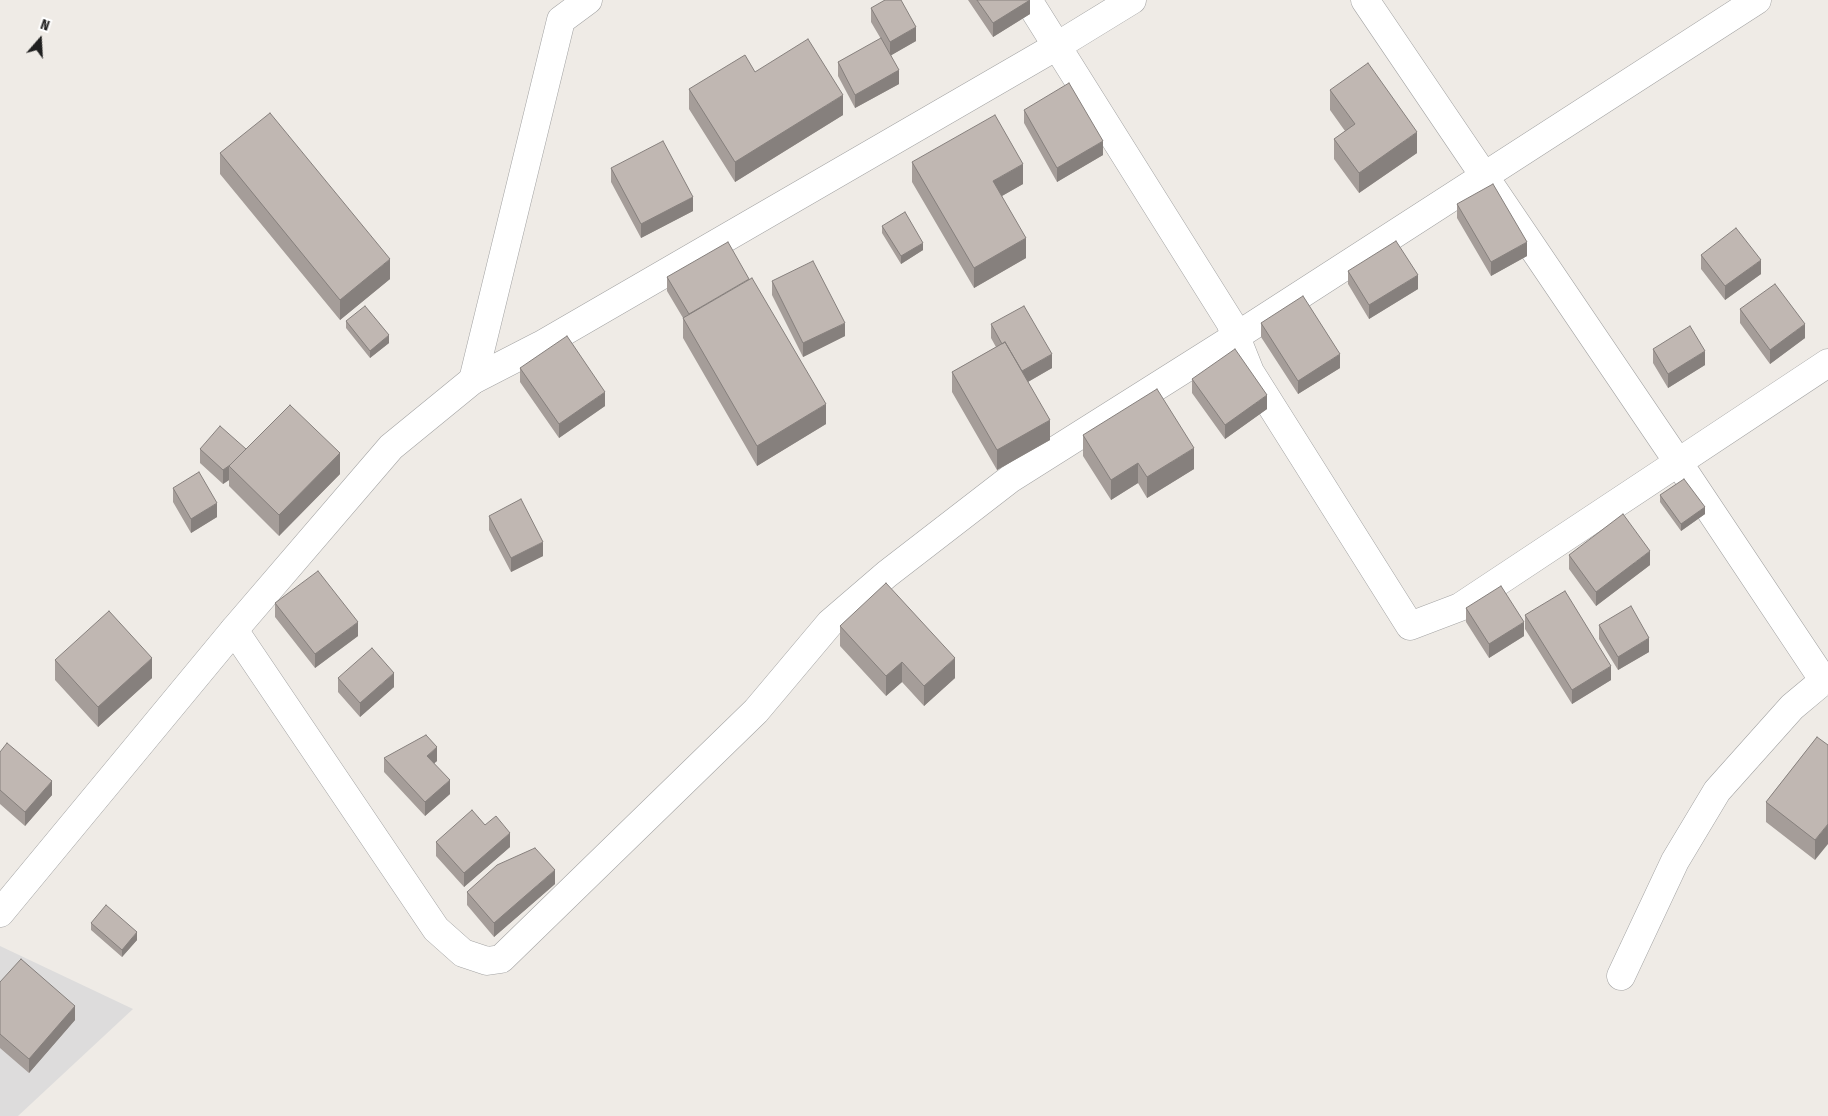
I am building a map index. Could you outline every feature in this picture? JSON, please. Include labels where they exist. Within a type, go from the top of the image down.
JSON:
[{"type":"street","points":[[474,380],[561,20],[588,0]]},
{"type":"street","points":[[1028,0],[1230,322],[1250,372],[1410,626],[1460,607],[1828,363]]},
{"type":"street","points":[[0,913],[234,630],[391,447],[474,380],[541,345],[1132,0]]},
{"type":"street","points":[[1365,0],[1826,679],[1792,707],[1717,791],[1675,861],[1622,976]]},
{"type":"street","points":[[234,630],[436,929],[463,953],[487,961],[501,958],[756,711],[830,623],[887,574],[1010,479],[1235,338],[1757,0]]},
{"type":"shaded area","points":[[0,946],[133,1009],[18,1116],[0,1116]]},
{"type":"building","points":[[885,0],[901,0],[916,27],[890,42],[871,8]]},
{"type":"building","points":[[977,0],[1030,0],[993,23]]},
{"type":"building","points":[[881,38],[899,70],[855,95],[838,62]]},
{"type":"building","points":[[808,39],[843,95],[735,162],[689,89],[745,55],[755,72]]},
{"type":"building","points":[[1368,63],[1417,132],[1359,173],[1334,139],[1355,124],[1330,90]]},
{"type":"building","points":[[1069,83],[1103,141],[1057,168],[1024,110]]},
{"type":"building","points":[[270,113],[390,259],[340,300],[220,153]]},
{"type":"building","points":[[995,115],[1023,164],[993,181],[1026,238],[974,268],[912,162]]},
{"type":"building","points":[[663,141],[693,197],[641,224],[611,168]]},
{"type":"building","points":[[1493,184],[1527,242],[1491,262],[1457,204]]},
{"type":"building","points":[[905,212],[923,243],[901,256],[882,226]]},
{"type":"building","points":[[1736,228],[1761,260],[1725,286],[1701,255]]},
{"type":"building","points":[[1396,241],[1418,275],[1369,305],[1348,271]]},
{"type":"building","points":[[728,242],[749,279],[689,314],[667,277]]},
{"type":"building","points":[[813,261],[845,323],[803,343],[772,281]]},
{"type":"building","points":[[752,278],[826,404],[757,446],[683,318]]},
{"type":"building","points":[[1775,284],[1805,324],[1770,350],[1740,309]]},
{"type":"building","points":[[1303,296],[1340,354],[1298,381],[1261,323]]},
{"type":"building","points":[[365,306],[389,335],[370,351],[346,321]]},
{"type":"building","points":[[1024,306],[1052,354],[1022,371],[1005,342],[1002,344],[991,324]]},
{"type":"building","points":[[1690,326],[1705,351],[1668,374],[1653,349]]},
{"type":"building","points":[[567,336],[605,392],[559,424],[520,368]]},
{"type":"building","points":[[1005,342],[1050,420],[997,450],[952,372]]},
{"type":"building","points":[[1235,349],[1267,395],[1225,425],[1192,379]]},
{"type":"building","points":[[1157,389],[1194,448],[1147,477],[1138,463],[1111,480],[1083,435]]},
{"type":"building","points":[[290,405],[340,453],[279,515],[229,466]]},
{"type":"building","points":[[220,426],[246,449],[223,470],[200,449]]},
{"type":"building","points":[[199,472],[217,503],[191,519],[173,488]]},
{"type":"building","points":[[1684,479],[1705,507],[1681,524],[1660,495]]},
{"type":"building","points":[[521,499],[543,542],[511,558],[489,516]]},
{"type":"building","points":[[1623,514],[1650,551],[1596,592],[1569,555]]},
{"type":"building","points":[[318,571],[358,622],[315,654],[275,603]]},
{"type":"building","points":[[886,583],[955,658],[924,686],[902,662],[886,676],[840,626]]},
{"type":"building","points":[[1501,586],[1524,622],[1489,644],[1466,608]]},
{"type":"building","points":[[1565,591],[1611,666],[1572,690],[1525,615]]},
{"type":"building","points":[[1631,606],[1649,638],[1618,657],[1599,625]]},
{"type":"building","points":[[109,611],[152,658],[98,707],[55,660]]},
{"type":"building","points":[[372,648],[394,673],[360,703],[338,678]]},
{"type":"building","points":[[426,735],[437,747],[427,756],[450,780],[425,802],[384,758]]},
{"type":"building","points":[[1817,737],[1828,745],[1828,824],[1815,840],[1766,802]]},
{"type":"building","points":[[7,743],[52,781],[25,812],[0,790],[0,752]]},
{"type":"building","points":[[472,810],[485,825],[496,816],[510,833],[464,873],[436,842]]},
{"type":"building","points":[[535,848],[555,870],[494,923],[467,892],[497,865]]},
{"type":"building","points":[[106,905],[137,932],[122,950],[91,923]]},
{"type":"building","points":[[21,959],[75,1006],[29,1059],[0,1034],[0,982]]}]
